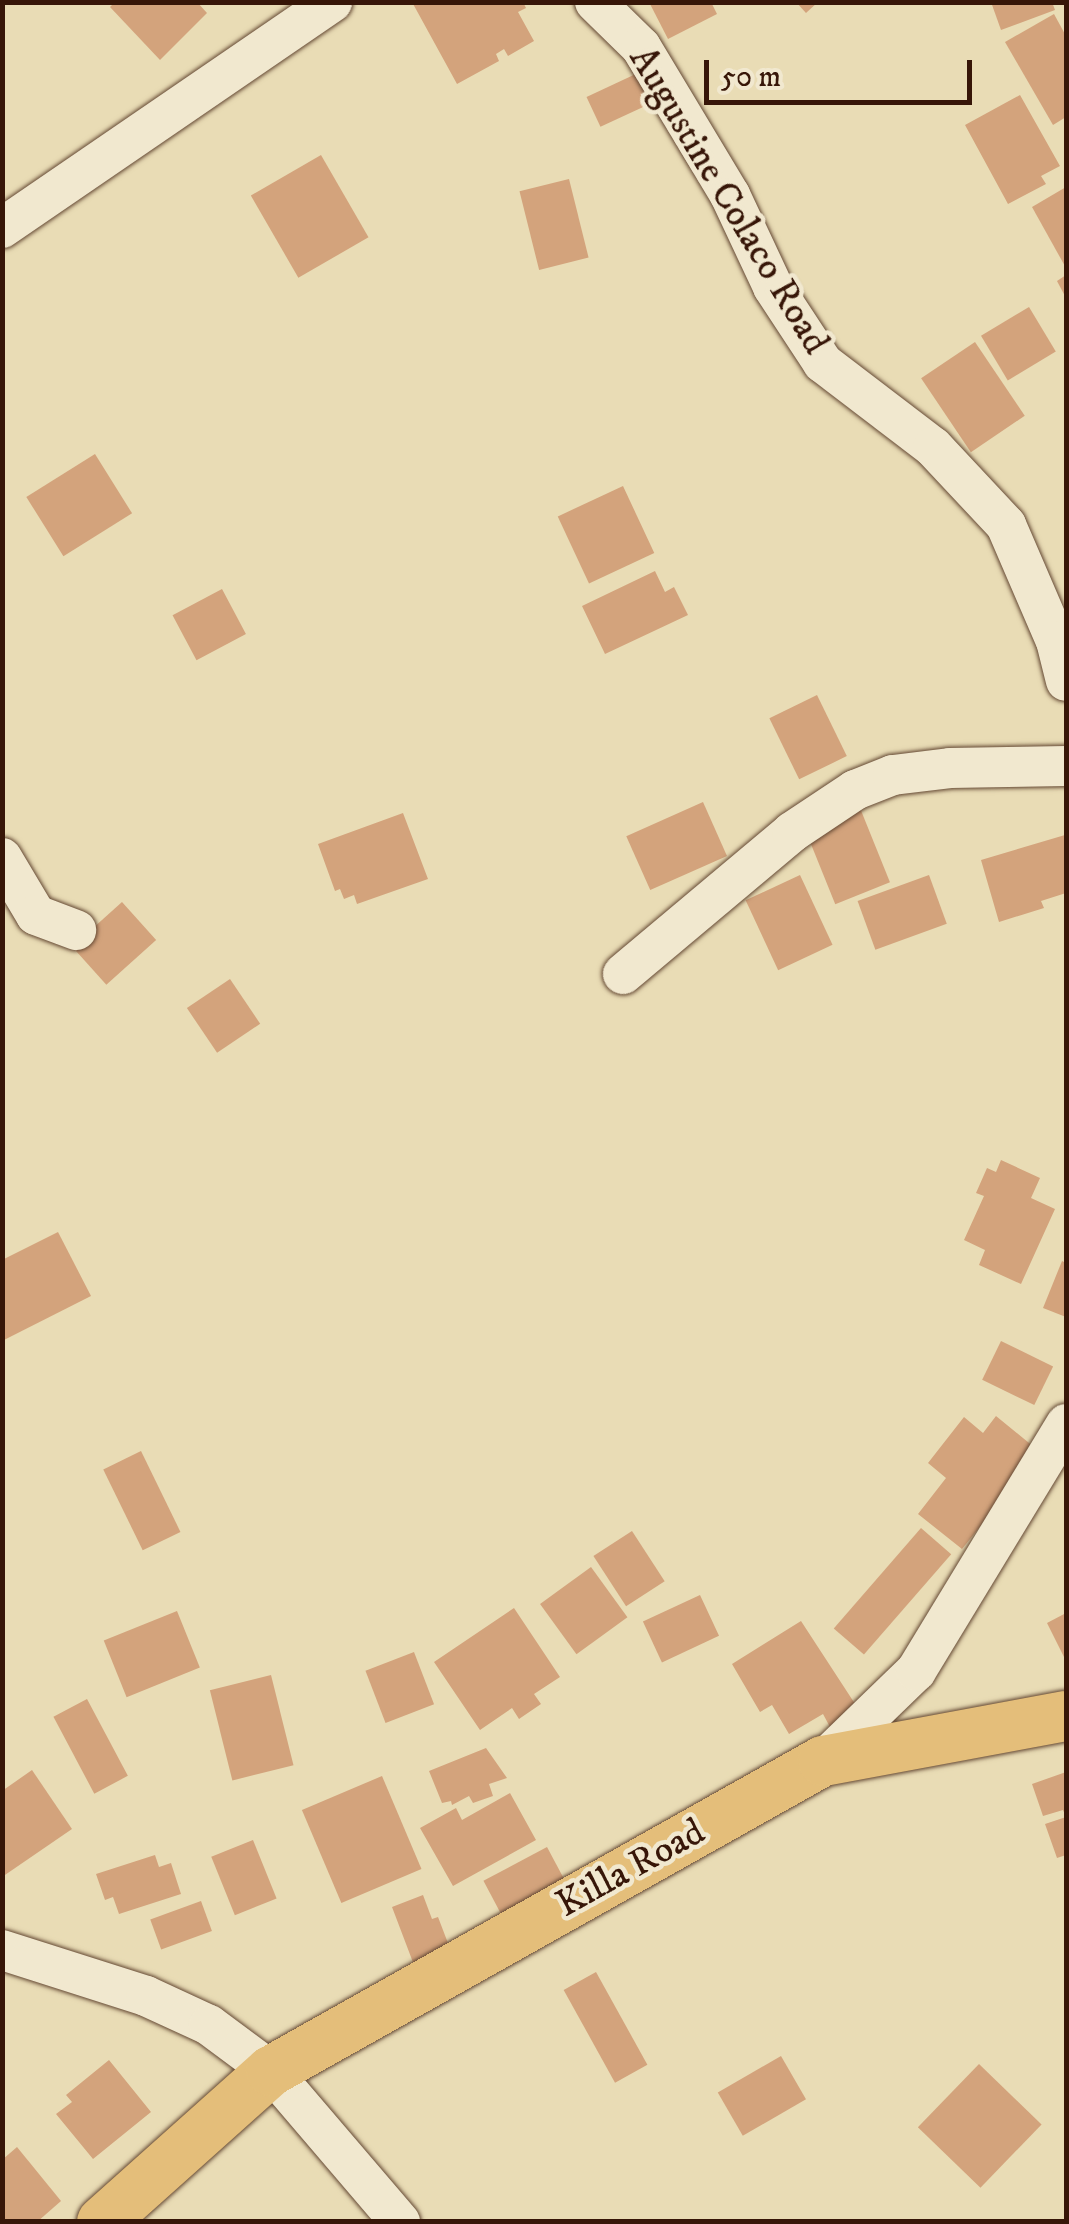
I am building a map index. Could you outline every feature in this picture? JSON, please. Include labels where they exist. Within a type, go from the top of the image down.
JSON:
[{"type":"main road","points":[[823,1761],[1066,1716]]},
{"type":"main road","name":"Killa Road","points":[[102,2222],[271,2071],[823,1761]]},
{"type":"street","points":[[2,228],[332,2]]},
{"type":"street","name":"Augustine Colaco Road","points":[[595,2],[641,47],[730,194],[773,288],[823,363],[934,447],[1006,526],[1055,609],[1066,681]]},
{"type":"street","points":[[623,974],[792,832],[855,790],[893,775],[950,768],[1066,766]]},
{"type":"street","points":[[2,858],[36,915],[76,930]]},
{"type":"street","name":"Killa Road","points":[[823,1761],[916,1671],[1066,1424]]},
{"type":"street","points":[[2,1950],[146,1996],[209,2025],[271,2071],[400,2222]]},
{"type":"building","points":[[115,2],[197,2],[207,13],[160,60],[110,7]]},
{"type":"building","points":[[412,2],[523,2],[526,8],[518,12],[534,41],[508,56],[504,49],[496,54],[499,61],[457,84]]},
{"type":"building","points":[[649,2],[711,2],[717,14],[668,39]]},
{"type":"building","points":[[796,2],[818,2],[806,13]]},
{"type":"building","points":[[991,2],[1052,2],[1055,10],[1001,30]]},
{"type":"building","points":[[1054,14],[1066,36],[1066,117],[1053,125],[1005,42]]},
{"type":"building","points":[[640,72],[654,102],[600,127],[587,97]]},
{"type":"building","points":[[1020,95],[1060,166],[1041,176],[1046,184],[1008,204],[965,125]]},
{"type":"building","points":[[321,155],[368,237],[298,278],[251,196]]},
{"type":"building","points":[[569,179],[589,258],[539,270],[520,191]]},
{"type":"building","points":[[1066,187],[1066,268],[1032,207]]},
{"type":"building","points":[[1066,275],[1066,298],[1057,281]]},
{"type":"building","points":[[1029,307],[1056,352],[1008,380],[981,336]]},
{"type":"building","points":[[975,342],[1025,416],[971,452],[921,378]]},
{"type":"building","points":[[95,454],[132,513],[63,556],[26,497]]},
{"type":"building","points":[[623,486],[654,553],[589,583],[558,516]]},
{"type":"building","points":[[655,571],[665,592],[674,587],[688,615],[605,654],[582,606]]},
{"type":"building","points":[[222,589],[246,634],[196,660],[173,615]]},
{"type":"building","points":[[817,695],[847,756],[799,779],[769,718]]},
{"type":"building","points":[[703,802],[727,856],[650,890],[626,836]]},
{"type":"building","points":[[860,808],[890,882],[835,904],[805,830]]},
{"type":"building","points":[[403,813],[428,879],[357,904],[354,895],[344,899],[340,889],[335,891],[318,844]]},
{"type":"building","points":[[1065,835],[1066,893],[1041,901],[1044,908],[999,922],[981,860]]},
{"type":"building","points":[[800,875],[833,945],[778,970],[746,900]]},
{"type":"building","points":[[929,875],[947,924],[875,950],[858,901]]},
{"type":"building","points":[[122,902],[156,940],[106,985],[72,947]]},
{"type":"building","points":[[230,979],[260,1024],[217,1053],[187,1008]]},
{"type":"building","points":[[1001,1160],[1040,1178],[1031,1198],[1055,1209],[1021,1284],[979,1265],[985,1250],[964,1240],[984,1196],[976,1193],[987,1168],[996,1172]]},
{"type":"building","points":[[58,1232],[91,1296],[2,1341],[2,1260]]},
{"type":"building","points":[[1062,1261],[1066,1263],[1066,1317],[1043,1308]]},
{"type":"building","points":[[1001,1341],[1053,1366],[1034,1405],[982,1380]]},
{"type":"building","points":[[996,1416],[1040,1452],[962,1549],[918,1514],[946,1478],[928,1463],[964,1417],[983,1433]]},
{"type":"building","points":[[141,1451],[180,1532],[143,1550],[103,1469]]},
{"type":"building","points":[[921,1528],[951,1554],[864,1655],[834,1628]]},
{"type":"building","points":[[632,1531],[665,1581],[626,1606],[593,1556]]},
{"type":"building","points":[[591,1567],[627,1617],[576,1654],[540,1604]]},
{"type":"building","points":[[700,1595],[719,1636],[662,1662],[643,1622]]},
{"type":"building","points":[[514,1608],[560,1677],[534,1694],[541,1704],[519,1719],[512,1708],[480,1730],[434,1662]]},
{"type":"building","points":[[177,1611],[200,1668],[127,1697],[104,1641]]},
{"type":"building","points":[[1066,1613],[1066,1661],[1047,1623]]},
{"type":"building","points":[[801,1621],[859,1710],[830,1727],[823,1714],[789,1734],[772,1705],[760,1712],[732,1664]]},
{"type":"building","points":[[414,1652],[434,1704],[386,1723],[365,1671]]},
{"type":"building","points":[[271,1675],[293,1765],[232,1780],[210,1690]]},
{"type":"building","points":[[87,1699],[128,1776],[94,1794],[53,1717]]},
{"type":"building","points":[[486,1748],[507,1778],[489,1784],[493,1796],[473,1803],[469,1796],[452,1805],[451,1801],[442,1803],[429,1771]]},
{"type":"building","points":[[32,1770],[72,1829],[2,1877],[2,1791]]},
{"type":"building","points":[[1066,1772],[1066,1817],[1063,1810],[1043,1816],[1032,1784]]},
{"type":"building","points":[[382,1776],[421,1869],[341,1903],[302,1810]]},
{"type":"building","points":[[510,1793],[536,1840],[453,1886],[420,1828],[456,1808],[462,1820]]},
{"type":"building","points":[[1066,1817],[1066,1855],[1057,1858],[1045,1824]]},
{"type":"building","points":[[253,1840],[277,1898],[235,1915],[211,1857]]},
{"type":"building","points":[[547,1847],[568,1886],[504,1920],[483,1881]]},
{"type":"building","points":[[155,1855],[159,1867],[171,1863],[181,1894],[119,1914],[113,1897],[105,1900],[96,1874]]},
{"type":"building","points":[[423,1895],[432,1919],[438,1917],[451,1951],[414,1965],[392,1907]]},
{"type":"building","points":[[201,1901],[212,1931],[161,1950],[150,1919]]},
{"type":"building","points":[[596,1972],[647,2065],[615,2083],[564,1990]]},
{"type":"building","points":[[781,2056],[806,2099],[743,2136],[718,2092]]},
{"type":"building","points":[[109,2060],[151,2112],[93,2159],[56,2114],[72,2102],[66,2095]]},
{"type":"building","points":[[979,2064],[1042,2124],[980,2188],[918,2127]]},
{"type":"building","points":[[17,2147],[61,2201],[37,2222],[2,2222],[2,2160]]}]
